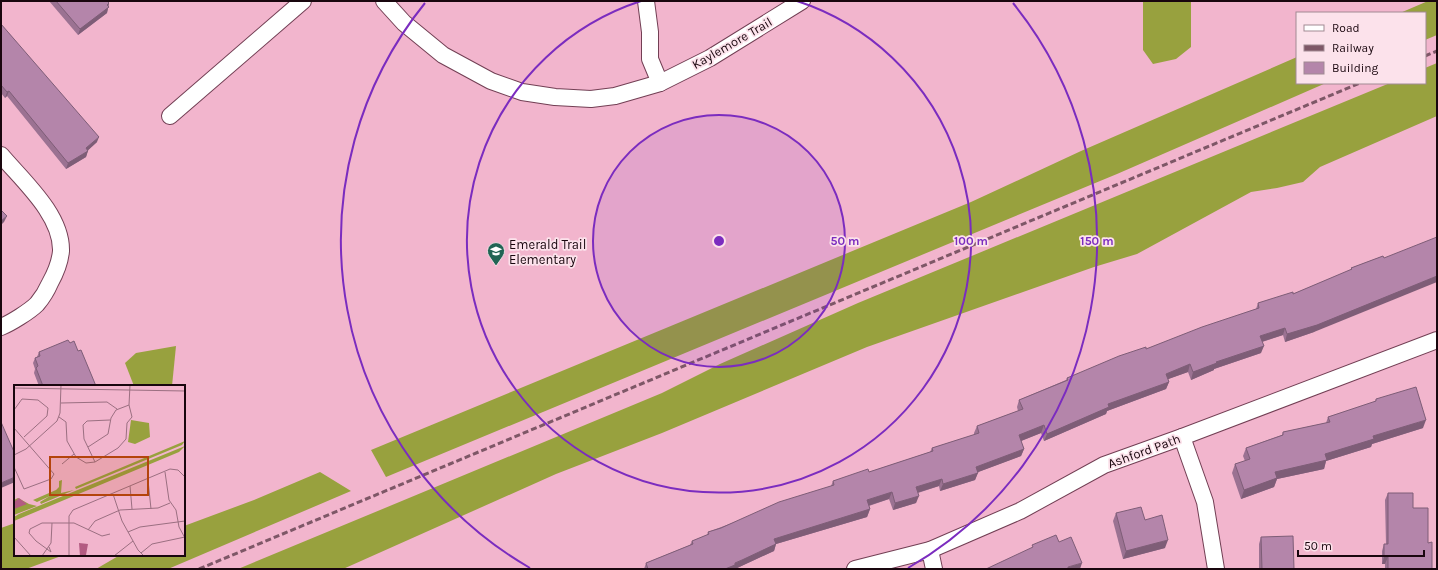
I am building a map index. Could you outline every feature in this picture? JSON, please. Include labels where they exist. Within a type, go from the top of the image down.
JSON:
[{"type":"street","points":[[170,116],[304,1]]},
{"type":"street","name":"Kaylemore Trail","points":[[384,1],[404,23],[443,55],[492,81],[522,92],[555,97],[591,98],[615,96],[660,83],[710,58],[802,1]]},
{"type":"street","points":[[646,1],[650,32],[650,59],[660,83]]},
{"type":"street","points":[[1,155],[48,210],[57,228],[61,252],[56,272],[37,304],[10,323],[1,326]]},
{"type":"street","name":"Ashford Path","points":[[856,569],[930,550],[1020,511],[1104,465],[1437,340]]},
{"type":"street","points":[[1182,437],[1205,502],[1216,569]]},
{"type":"street","points":[[930,550],[934,569]]},
{"type":"green space","points":[[1143,1],[1191,1],[1191,47],[1176,59],[1153,64],[1143,50]]},
{"type":"green space","points":[[1428,1],[1437,1],[1437,35],[1426,40],[1426,12],[1402,12]]},
{"type":"green space","points":[[1296,57],[1296,84],[1324,84],[1117,174],[386,477],[371,450],[971,202],[1081,151]]},
{"type":"green space","points":[[1437,63],[1437,116],[1320,167],[1303,182],[1251,192],[1137,254],[1094,267],[867,347],[662,433],[556,474],[343,569],[238,569],[662,393],[720,364],[858,303],[1388,84],[1426,84],[1426,68]]},
{"type":"green space","points":[[176,346],[172,385],[134,385],[125,363],[136,353]]},
{"type":"green space","points":[[320,472],[351,491],[168,569],[96,569],[118,556],[185,556],[185,526],[254,500]]},
{"type":"green space","points":[[14,523],[14,556],[61,556],[26,569],[1,569],[1,528]]},
{"type":"building","points":[[56,1],[107,1],[109,3],[107,5],[109,7],[80,29]]},
{"type":"building","points":[[1,24],[99,137],[86,148],[88,151],[68,163],[9,91],[7,92],[1,85]]},
{"type":"building","points":[[1,210],[7,216],[1,221]]},
{"type":"building","points":[[1437,237],[1437,276],[1317,325],[1287,334],[1285,328],[1260,336],[1264,346],[1216,362],[1217,363],[1193,372],[1190,364],[1166,374],[1169,382],[1108,404],[1109,407],[1047,434],[1044,425],[1019,435],[1024,449],[976,467],[978,473],[943,484],[942,479],[916,487],[919,496],[895,503],[892,492],[867,500],[870,509],[774,539],[776,544],[725,569],[648,569],[646,563],[693,544],[692,541],[709,534],[708,532],[721,528],[779,502],[834,485],[833,481],[868,469],[869,472],[933,451],[932,448],[979,433],[977,426],[1023,409],[1019,400],[1068,380],[1067,378],[1119,356],[1146,347],[1146,349],[1202,327],[1259,308],[1258,303],[1293,292],[1293,294],[1352,269],[1351,268],[1383,256],[1384,258]]},
{"type":"building","points":[[68,340],[70,343],[74,341],[78,351],[81,350],[96,385],[43,385],[36,368],[38,366],[35,358],[40,356],[39,352]]},
{"type":"building","points":[[1416,387],[1426,420],[1373,436],[1374,439],[1325,454],[1327,460],[1275,472],[1277,478],[1244,490],[1235,464],[1250,459],[1246,448],[1283,435],[1283,432],[1330,422],[1328,417],[1376,401],[1376,399]]},
{"type":"building","points":[[1,422],[14,452],[14,477],[1,483]]},
{"type":"building","points":[[1388,493],[1413,493],[1413,508],[1428,508],[1428,543],[1432,542],[1432,569],[1388,569],[1388,557],[1384,557],[1384,544],[1388,544]]},
{"type":"building","points":[[1141,507],[1145,520],[1162,515],[1168,540],[1126,551],[1116,513]]},
{"type":"building","points":[[1056,535],[1059,542],[1071,537],[1082,563],[1068,567],[1068,569],[986,569],[1033,547],[1032,545]]},
{"type":"building","points":[[1293,536],[1294,569],[1262,569],[1261,537]]},
{"type":"railway","points":[[1426,56],[1437,51]]},
{"type":"railway","points":[[199,569],[1358,84]]},
{"type":"place","name":"Emerald Trail Elementary","points":[[496,266]]}]
